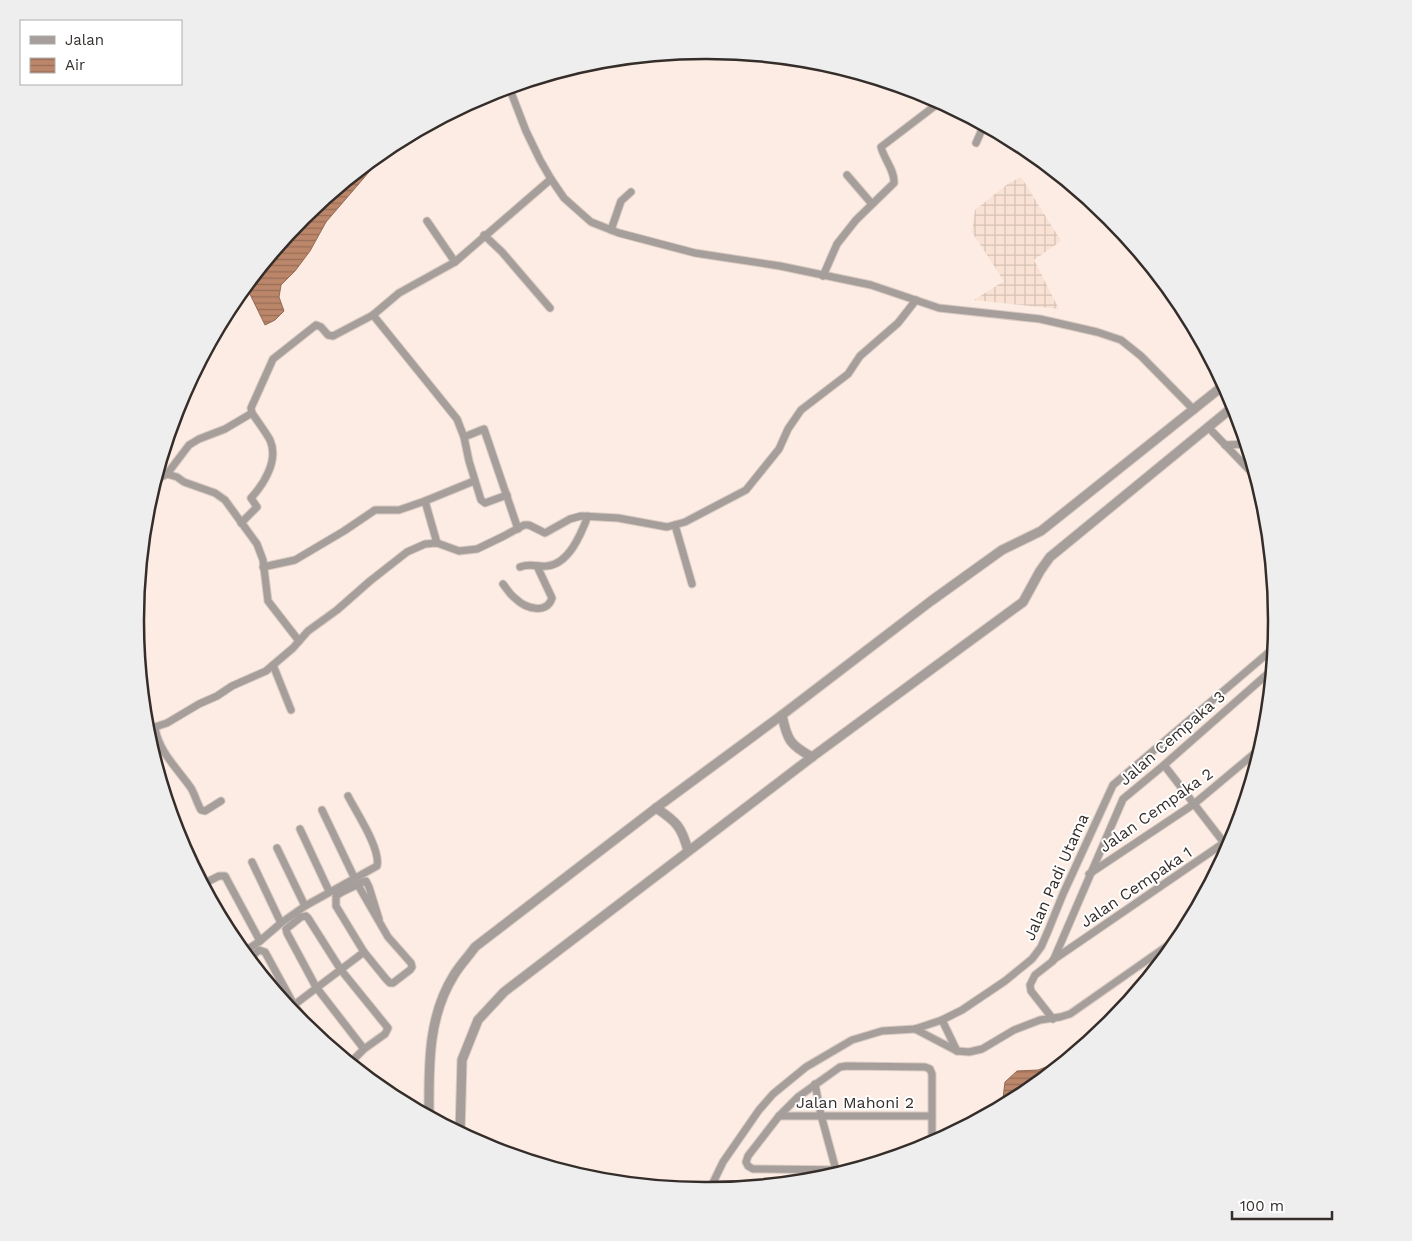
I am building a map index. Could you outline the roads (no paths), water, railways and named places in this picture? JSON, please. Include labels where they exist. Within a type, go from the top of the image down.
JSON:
[{"type":"street","points":[[512,94],[540,160],[551,179],[564,198],[592,222],[619,234],[695,253],[780,266],[871,285],[939,308],[1056,322],[1115,338],[1121,340],[1141,356],[1194,410]]},
{"type":"street","points":[[823,276],[837,244],[856,220],[894,183],[894,177],[885,161],[881,148],[933,107]]},
{"type":"street","points":[[976,143],[981,131]]},
{"type":"street","points":[[847,176],[872,204]]},
{"type":"street","points":[[241,523],[257,507],[251,498],[263,483],[271,465],[273,450],[270,441],[252,413],[251,408],[271,362],[276,356],[316,325],[321,327],[328,335],[333,336],[373,315],[399,294],[455,262],[551,179]]},
{"type":"street","points":[[611,230],[621,201],[630,192]]},
{"type":"street","points":[[427,221],[455,262]]},
{"type":"street","points":[[484,235],[502,252],[550,308]]},
{"type":"street","points":[[155,732],[155,728],[217,696],[232,686],[256,676],[293,648],[308,631],[336,610],[370,580],[407,552],[425,544],[437,543],[459,551],[468,551],[487,545],[529,524],[545,533],[575,517],[588,516],[618,518],[667,527],[685,522],[746,490],[779,448],[788,429],[801,410],[848,374],[860,356],[898,323],[916,300]]},
{"type":"street","points":[[373,315],[457,419],[464,437],[474,480],[483,502],[507,495]]},
{"type":"street","points":[[429,1109],[429,1056],[437,1013],[454,976],[475,948],[656,808],[931,601],[1002,550],[1041,531],[1218,390]]},
{"type":"street","points":[[460,1125],[462,1060],[478,1020],[504,992],[812,757],[1023,602],[1050,557],[1227,412]]},
{"type":"street","points":[[163,476],[167,474],[188,445],[199,438],[225,429],[252,413]]},
{"type":"street","points":[[1208,427],[1246,466]]},
{"type":"street","points":[[464,437],[484,429],[518,529]]},
{"type":"street","points":[[1225,445],[1239,444]]},
{"type":"street","points":[[167,474],[215,493],[225,500],[257,544],[263,567],[268,601],[299,641]]},
{"type":"street","points":[[263,567],[295,560],[375,510],[399,510],[474,480]]},
{"type":"street","points":[[425,501],[437,543]]},
{"type":"street","points":[[520,567],[529,564],[537,566],[553,565],[564,558],[581,533],[588,516]]},
{"type":"street","points":[[675,525],[692,584]]},
{"type":"street","points":[[503,584],[517,601],[534,608],[543,608],[551,602],[552,598],[537,566]]},
{"type":"street","name":"Jalan Padi Utama","points":[[713,1182],[719,1168],[746,1127],[773,1094],[806,1067],[852,1040],[882,1032],[915,1029],[942,1020],[962,1010],[1006,981],[1032,959],[1044,939],[1113,785],[1267,654]]},
{"type":"street","points":[[273,664],[291,710]]},
{"type":"street","name":"Jalan Cempaka 3","points":[[1053,1019],[1031,991],[1030,985],[1035,975],[1053,961],[1123,799],[1265,679]]},
{"type":"street","points":[[782,715],[785,733],[790,741],[797,749],[812,757]]},
{"type":"street","points":[[157,740],[190,788],[201,810],[205,811],[221,801]]},
{"type":"street","name":"Jalan Cempaka 2","points":[[1089,874],[1194,804],[1251,756]]},
{"type":"street","points":[[1164,766],[1223,840]]},
{"type":"street","points":[[284,926],[305,906],[354,877],[377,866],[378,861],[375,849],[348,796]]},
{"type":"street","points":[[656,808],[674,820],[684,834],[688,851]]},
{"type":"street","points":[[322,810],[354,877]]},
{"type":"street","points":[[300,829],[329,891]]},
{"type":"street","points":[[277,848],[305,906]]},
{"type":"street","name":"Jalan Cempaka 1","points":[[1053,961],[1218,851]]},
{"type":"street","points":[[252,862],[316,988],[364,1049]]},
{"type":"street","points":[[209,882],[219,876],[225,876],[260,941]]},
{"type":"street","points":[[365,881],[368,882],[379,919],[388,937],[412,966],[410,970],[396,981],[390,983],[364,952],[335,904],[336,896],[365,881]]},
{"type":"street","points":[[250,948],[284,926],[306,916],[341,970],[388,1030],[355,1058]]},
{"type":"street","points":[[254,954],[262,950],[284,991]]},
{"type":"street","points":[[915,1029],[957,1052],[982,1049],[1014,1030],[1040,1020],[1053,1019],[1077,1010],[1160,951]]},
{"type":"street","points":[[296,1004],[364,952]]},
{"type":"street","points":[[942,1020],[957,1052]]},
{"type":"street","points":[[815,1171],[753,1169],[746,1162],[748,1156],[778,1116],[798,1097],[840,1067],[925,1067],[930,1069],[932,1074],[932,1134]]},
{"type":"street","points":[[815,1084],[820,1115],[835,1167]]},
{"type":"street","name":"Jalan Mahoni 2","points":[[778,1116],[931,1116]]},
{"type":"water","points":[[370,170],[326,222],[310,251],[295,271],[281,285],[279,297],[284,311],[275,320],[265,325],[250,293],[284,250],[309,223]]},
{"type":"water","points":[[1047,1066],[1003,1097],[1005,1082],[1017,1071],[1038,1070]]}]
